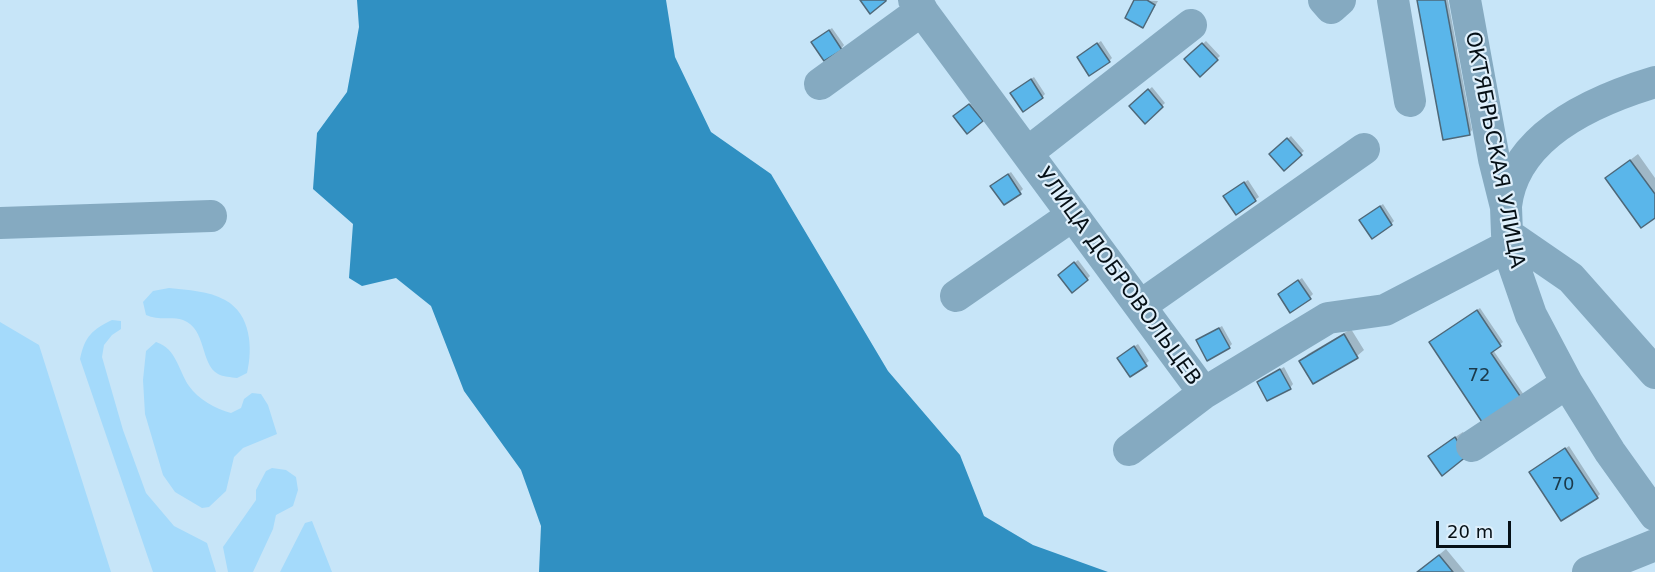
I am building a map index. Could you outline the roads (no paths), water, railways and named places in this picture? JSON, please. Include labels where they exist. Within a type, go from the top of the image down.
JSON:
[{"type":"street","points":[[1324,0],[1331,8],[1340,0]]},
{"type":"street","points":[[1393,0],[1410,101]]},
{"type":"street","name":"ОКТЯБРЬСКАЯ УЛИЦА","points":[[1465,0],[1512,260],[1532,315],[1567,383],[1610,452],[1655,515]]},
{"type":"street","points":[[820,84],[918,5]]},
{"type":"street","name":"УЛИЦА ДОБРОВОЛЬЦЕВ","points":[[918,5],[1204,393],[1328,318],[1385,310],[1508,229]]},
{"type":"street","points":[[1027,153],[1191,25]]},
{"type":"street","points":[[1655,82],[1605,100],[1554,129],[1522,160],[1508,191],[1508,229],[1571,278],[1655,373]]},
{"type":"street","points":[[1140,306],[1364,149]]},
{"type":"street","points":[[956,297],[1073,215]]},
{"type":"street","points":[[0,223],[211,216]]},
{"type":"street","points":[[1472,446],[1567,383]]},
{"type":"street","points":[[1129,450],[1204,393]]},
{"type":"street","points":[[1587,572],[1655,544]]}]
